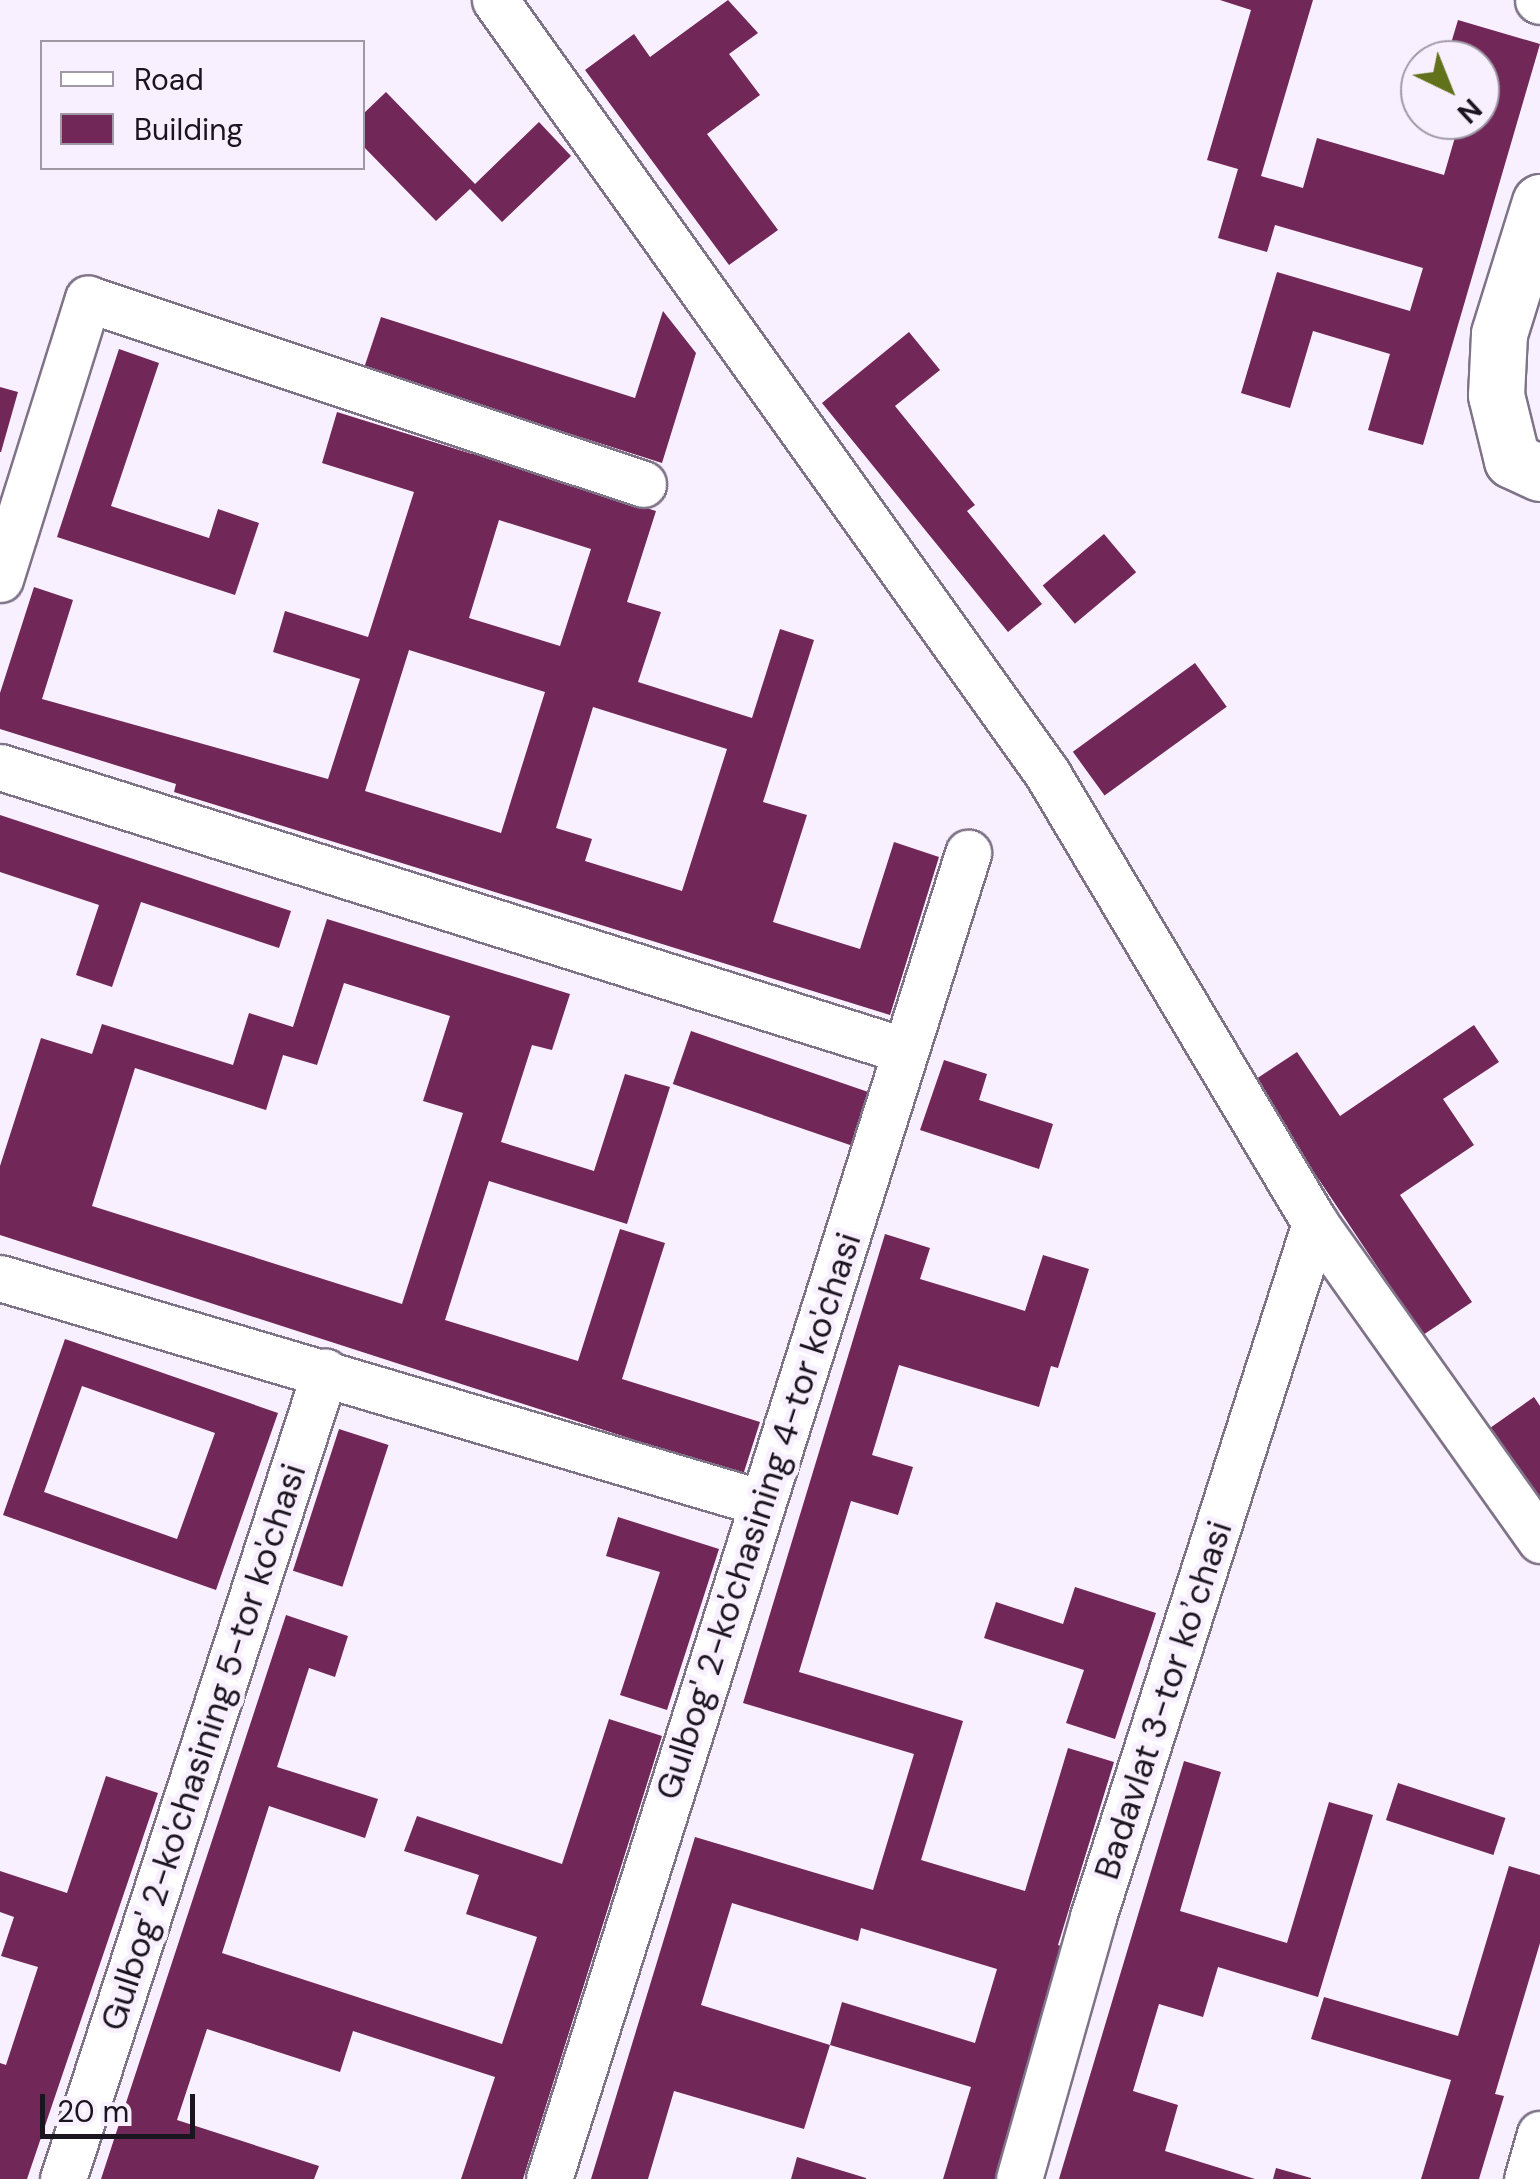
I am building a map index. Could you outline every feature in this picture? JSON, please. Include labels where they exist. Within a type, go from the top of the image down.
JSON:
[{"type":"street","points":[[495,0],[1047,772],[1315,1223],[1540,1540]]},
{"type":"street","points":[[1540,202],[1499,334],[1496,395],[1512,460],[1540,474]]},
{"type":"street","points":[[0,579],[88,299],[643,484]]},
{"type":"street","points":[[0,767],[906,1051]]},
{"type":"street","name":"Gulbog' 2-ko'chasining 4-tor ko'chasi","points":[[549,2179],[968,853]]},
{"type":"street","name":"Badavlat 3-tor koʼchasi","points":[[1019,2179],[1093,1917],[1315,1223]]},
{"type":"street","points":[[0,1278],[762,1503]]},
{"type":"street","name":"Gulbog' 2-ko'chasining 5-tor ko'chasi","points":[[63,2179],[325,1371]]},
{"type":"street","points":[[1527,2179],[1540,2134]]},
{"type":"building","points":[[728,0],[758,33],[729,54],[760,95],[707,134],[778,230],[729,265],[585,70],[634,34],[650,57]]},
{"type":"building","points":[[1220,0],[1313,0],[1261,176],[1303,188],[1317,138],[1444,175],[1454,140],[1500,140],[1500,40],[1452,40],[1458,20],[1540,44],[1423,445],[1368,430],[1390,354],[1313,331],[1290,408],[1241,393],[1277,272],[1410,311],[1423,268],[1275,225],[1267,252],[1218,238],[1238,169],[1207,160],[1251,10]]},
{"type":"building","points":[[386,92],[475,184],[539,122],[571,156],[502,222],[470,189],[436,221],[365,148],[365,112]]},
{"type":"building","points":[[663,311],[696,353],[662,463],[364,368],[381,317],[635,398]]},
{"type":"building","points":[[909,332],[940,370],[895,406],[975,505],[967,511],[1042,604],[1008,632],[822,403]]},
{"type":"building","points":[[119,349],[159,363],[111,506],[209,538],[218,509],[259,523],[235,595],[57,537]]},
{"type":"building","points":[[0,387],[18,392],[1,452],[0,452]]},
{"type":"building","points":[[337,412],[472,454],[475,440],[513,452],[508,465],[656,511],[627,602],[661,612],[638,682],[752,718],[780,629],[814,640],[763,802],[807,815],[773,922],[860,949],[894,842],[939,857],[890,1015],[174,792],[176,784],[0,729],[0,693],[34,587],[73,600],[42,699],[328,779],[360,679],[273,652],[285,611],[368,637],[414,492],[322,463]],"holes":[[[499,520],[591,549],[560,646],[469,618]],[[409,650],[545,692],[501,833],[365,791]],[[593,707],[727,749],[682,891],[585,861],[592,839],[556,828]]]},
{"type":"building","points":[[1104,534],[1136,572],[1075,624],[1043,585]]},
{"type":"building","points":[[1195,663],[1227,707],[1105,795],[1073,752]]},
{"type":"building","points":[[0,815],[291,911],[279,948],[141,902],[112,987],[76,975],[99,905],[0,872]]},
{"type":"building","points":[[327,919],[570,994],[552,1050],[532,1045],[501,1142],[594,1171],[625,1074],[670,1087],[627,1224],[489,1181],[445,1320],[578,1361],[620,1229],[665,1243],[622,1379],[760,1422],[743,1475],[0,1235],[0,1166],[41,1038],[92,1054],[102,1024],[233,1065],[249,1013],[293,1027]],"holes":[[[344,983],[450,1016],[423,1101],[463,1113],[402,1304],[92,1206],[135,1068],[266,1110],[283,1055],[317,1065]]]},
{"type":"building","points":[[1474,1025],[1499,1062],[1443,1099],[1474,1145],[1400,1195],[1472,1302],[1423,1335],[1253,1081],[1297,1052],[1340,1116]]},
{"type":"building","points":[[691,1031],[870,1093],[851,1145],[673,1084]]},
{"type":"building","points":[[944,1060],[987,1074],[979,1100],[1053,1124],[1039,1169],[920,1130]]},
{"type":"building","points":[[885,1234],[930,1248],[920,1279],[1025,1311],[1043,1255],[1089,1269],[1058,1368],[1051,1366],[1039,1407],[899,1365],[872,1455],[913,1467],[898,1515],[851,1501],[799,1672],[963,1721],[921,1860],[1025,1891],[1068,1748],[1114,1762],[1058,1945],[1070,1949],[1001,2179],[943,2179],[971,2087],[830,2045],[804,2129],[674,2091],[648,2179],[591,2179],[695,1837],[873,1890],[914,1754],[743,1703]],"holes":[[[732,1903],[858,1941],[861,1928],[997,1969],[975,2043],[842,2002],[830,2045],[701,2005]]]},
{"type":"building","points":[[65,1339],[278,1413],[216,1590],[3,1515]],"holes":[[[82,1386],[215,1433],[177,1539],[44,1492]]]},
{"type":"building","points":[[1534,1397],[1540,1406],[1540,1499],[1490,1428]]},
{"type":"building","points":[[339,1429],[388,1445],[342,1587],[293,1571]]},
{"type":"building","points":[[618,1517],[719,1549],[667,1710],[620,1695],[660,1572],[606,1556]]},
{"type":"building","points":[[1075,1587],[1156,1613],[1115,1739],[1066,1723],[1084,1670],[984,1638],[996,1602],[1063,1624]]},
{"type":"building","points":[[286,1615],[348,1636],[335,1677],[309,1668],[277,1767],[378,1799],[365,1838],[269,1806],[222,1953],[502,2044],[537,1937],[466,1914],[479,1875],[404,1851],[417,1816],[562,1864],[609,1719],[662,1736],[523,2179],[461,2179],[495,2077],[353,2031],[340,2072],[207,2029],[177,2120],[319,2166],[314,2179],[101,2179]]},
{"type":"building","points":[[1184,1761],[1221,1772],[1180,1911],[1287,1943],[1329,1802],[1373,1815],[1318,1997],[1218,1967],[1203,2017],[1159,2004],[1133,2091],[1178,2105],[1165,2151],[1255,2179],[1059,2179]]},
{"type":"building","points":[[106,1776],[158,1793],[27,2179],[0,2179],[0,2063],[6,2065],[38,1967],[1,1956],[14,1917],[0,1912],[0,1871],[67,1893]]},
{"type":"building","points":[[1398,1783],[1505,1818],[1493,1855],[1386,1820]]},
{"type":"building","points":[[1509,1866],[1540,1875],[1540,1943],[1495,2094],[1504,2096],[1479,2179],[1421,2179],[1451,2080],[1311,2039],[1324,1997],[1458,2036]]},
{"type":"building","points":[[797,2157],[866,2178],[866,2179],[791,2179]]},
{"type":"building","points":[[1276,2168],[1311,2178],[1311,2179],[1273,2179]]}]
